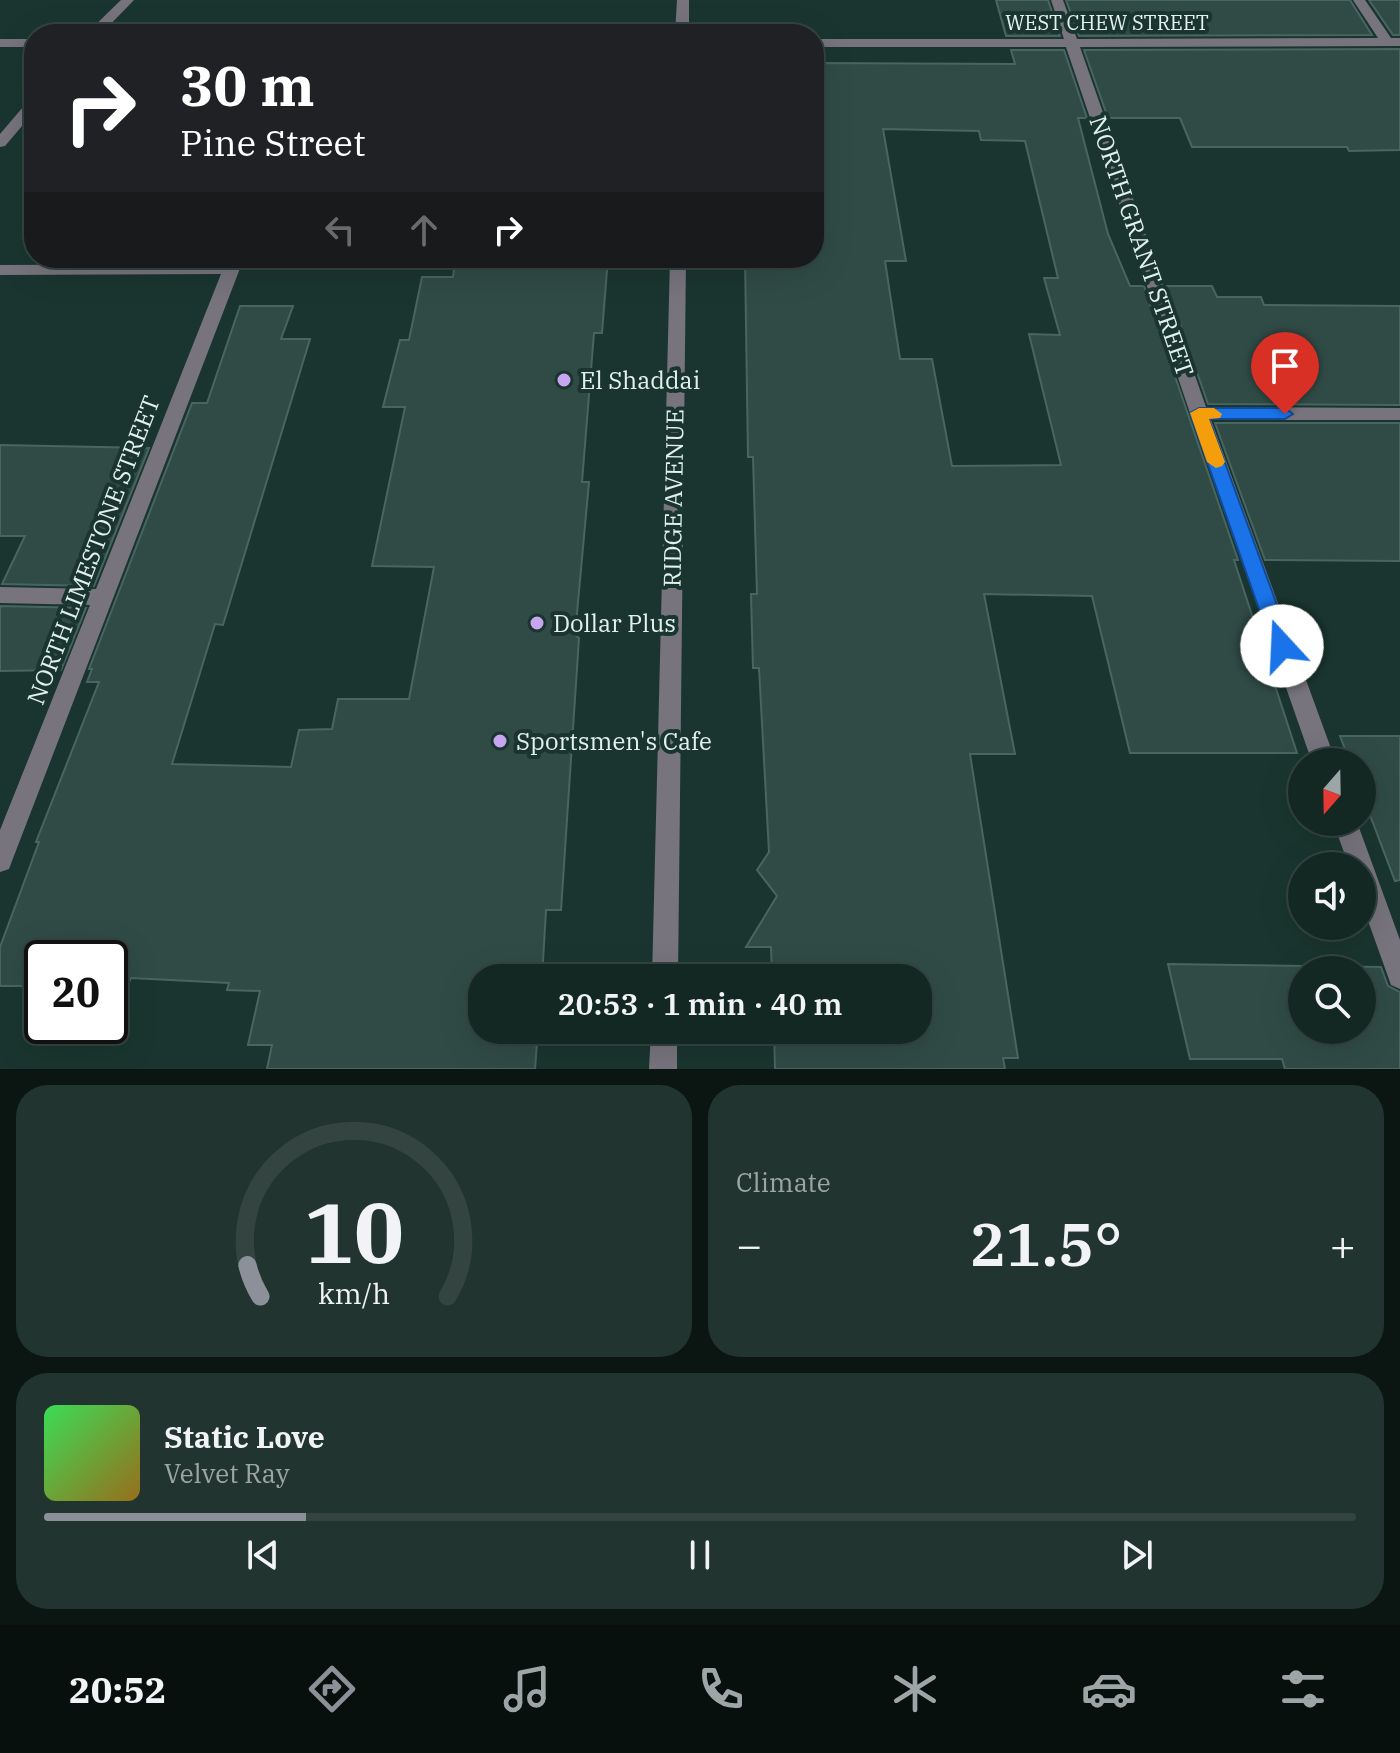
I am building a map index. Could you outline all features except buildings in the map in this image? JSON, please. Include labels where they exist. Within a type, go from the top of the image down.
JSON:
[{"type":"street","points":[[103,24],[128,0]]},
{"type":"street","points":[[682,24],[683,0]]},
{"type":"street","name":"NORTH GRANT STREET","points":[[1057,0],[1199,413],[1319,748]]},
{"type":"street","points":[[1359,0],[1393,42]]},
{"type":"street","name":"WEST CHEW STREET","points":[[824,43],[1393,42]]},
{"type":"street","points":[[0,43],[24,43]]},
{"type":"street","points":[[0,143],[24,115]]},
{"type":"street","points":[[0,270],[67,268]]},
{"type":"street","name":"NORTH LIMESTONE STREET","points":[[0,861],[232,268]]},
{"type":"street","name":"RIDGE AVENUE","points":[[665,964],[678,268]]},
{"type":"street","points":[[1199,413],[1400,414]]},
{"type":"street","points":[[0,595],[102,597]]},
{"type":"street","points":[[1376,910],[1400,976]]},
{"type":"street","points":[[663,1069],[664,1044]]},
{"type":"slow traffic","points":[[1214,414],[1199,413],[1216,462]]},
{"type":"place","name":"El Shaddai","points":[[564,380]]},
{"type":"place","name":"Dollar Plus","points":[[537,623]]},
{"type":"place","name":"Sportsmen's Cafe","points":[[500,741]]},
{"type":"route","points":[[1282,646],[1199,413],[1285,414]]}]
